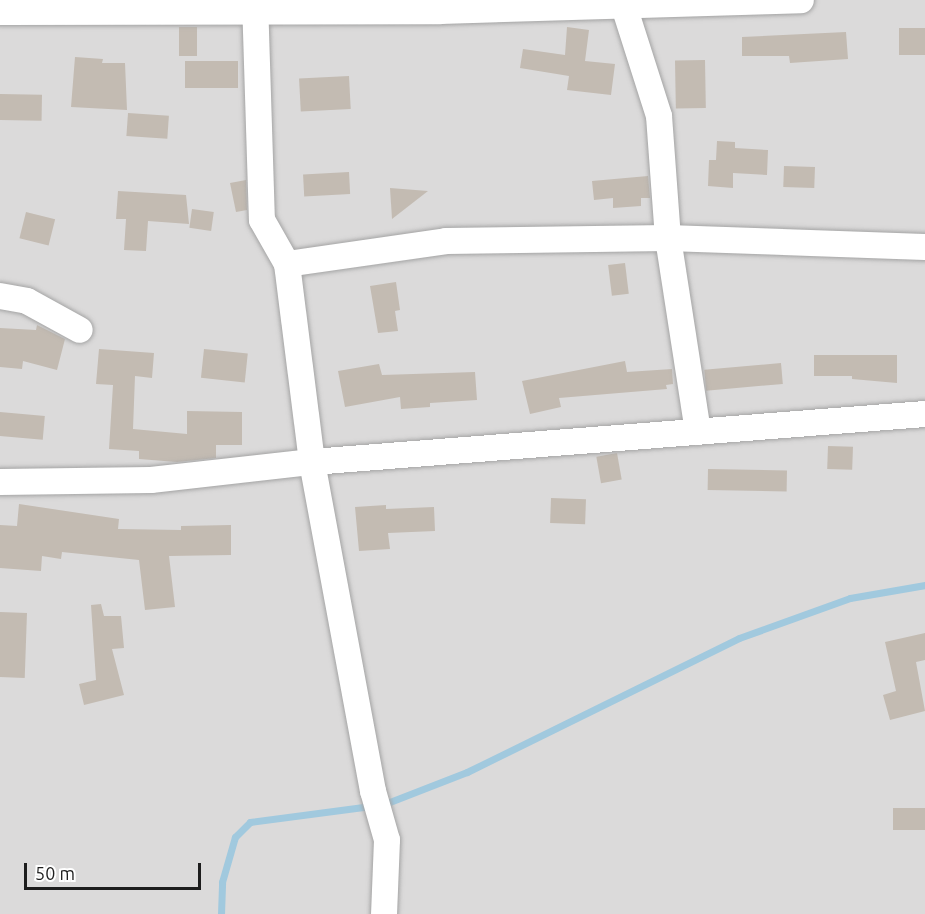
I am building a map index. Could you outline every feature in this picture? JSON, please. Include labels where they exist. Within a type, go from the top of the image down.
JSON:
[{"type":"street","points":[[0,12],[255,6],[440,11],[622,2],[801,0]]},
{"type":"street","points":[[622,2],[659,116],[668,238],[698,432]]},
{"type":"street","points":[[255,6],[262,220],[287,264],[312,462],[373,791],[387,840],[384,914]]},
{"type":"street","points":[[287,264],[446,241],[668,238],[925,247]]},
{"type":"street","points":[[0,296],[27,301],[80,330]]},
{"type":"street","points":[[0,482],[151,480],[312,462],[925,414]]},
{"type":"shaded area","points":[[0,0],[925,0],[925,914],[0,914]]},
{"type":"building","points":[[179,27],[197,27],[197,56],[179,56]]},
{"type":"building","points":[[567,27],[589,30],[585,61],[615,64],[611,95],[567,90],[569,76],[520,68],[523,49],[565,55]]},
{"type":"building","points":[[899,28],[925,28],[925,55],[899,55]]},
{"type":"building","points":[[846,32],[848,59],[790,63],[789,56],[742,56],[742,37]]},
{"type":"building","points":[[75,57],[103,59],[102,63],[125,63],[127,110],[71,107]]},
{"type":"building","points":[[705,60],[706,108],[676,109],[675,61]]},
{"type":"building","points":[[185,61],[238,61],[238,88],[185,88]]},
{"type":"building","points":[[349,76],[351,109],[301,112],[299,79]]},
{"type":"building","points":[[0,94],[42,95],[42,121],[0,120]]},
{"type":"building","points":[[128,113],[169,116],[167,139],[126,136]]},
{"type":"building","points":[[717,141],[735,142],[735,148],[768,150],[767,175],[733,173],[733,188],[708,186],[709,160],[716,160]]},
{"type":"building","points":[[784,166],[815,167],[814,188],[783,187]]},
{"type":"building","points":[[349,172],[350,194],[304,196],[303,174]]},
{"type":"building","points":[[648,176],[650,198],[641,198],[641,206],[613,208],[613,198],[594,200],[592,181]]},
{"type":"building","points":[[246,180],[247,210],[236,212],[230,183]]},
{"type":"building","points":[[390,188],[428,191],[392,219]]},
{"type":"building","points":[[118,191],[186,195],[189,224],[148,221],[146,251],[124,250],[126,219],[116,219]]},
{"type":"building","points":[[192,209],[214,212],[211,231],[189,228]]},
{"type":"building","points":[[26,212],[55,219],[49,245],[19,238]]},
{"type":"building","points":[[625,263],[629,294],[612,296],[608,265]]},
{"type":"building","points":[[396,282],[400,310],[395,311],[398,331],[378,333],[370,286]]},
{"type":"building","points":[[37,325],[65,339],[57,370],[23,361],[22,369],[0,367],[0,328],[36,330]]},
{"type":"building","points":[[99,349],[154,353],[152,378],[135,376],[133,429],[187,434],[187,411],[242,412],[242,445],[216,445],[216,458],[177,462],[139,459],[139,451],[109,449],[113,385],[96,384]]},
{"type":"building","points":[[204,349],[248,354],[245,382],[201,378]]},
{"type":"building","points":[[814,355],[897,355],[897,383],[852,379],[852,376],[814,376]]},
{"type":"building","points":[[625,361],[627,372],[672,369],[673,384],[666,385],[667,389],[559,398],[561,407],[530,414],[522,381]]},
{"type":"building","points":[[781,363],[783,384],[706,391],[704,370]]},
{"type":"building","points":[[379,364],[382,375],[475,372],[477,400],[430,403],[430,407],[401,409],[400,397],[345,407],[338,371]]},
{"type":"building","points":[[0,412],[45,416],[43,440],[0,436]]},
{"type":"building","points":[[828,446],[853,447],[852,470],[827,469]]},
{"type":"building","points":[[617,453],[622,480],[601,483],[596,457]]},
{"type":"building","points":[[708,469],[787,470],[787,491],[708,490]]},
{"type":"building","points":[[551,498],[586,499],[585,524],[550,523]]},
{"type":"building","points":[[19,504],[119,519],[118,529],[181,530],[181,526],[231,525],[231,555],[169,556],[175,607],[145,610],[139,560],[62,552],[61,559],[42,556],[41,571],[0,568],[0,525],[17,526]]},
{"type":"building","points":[[386,505],[386,509],[434,507],[435,531],[388,533],[390,549],[359,551],[355,507]]},
{"type":"building","points":[[101,604],[104,616],[121,616],[124,648],[112,649],[124,695],[84,705],[79,684],[96,680],[91,605]]},
{"type":"building","points":[[0,612],[27,613],[25,678],[0,677]]},
{"type":"building","points":[[925,633],[925,660],[916,662],[925,711],[890,720],[883,695],[896,691],[885,642]]},
{"type":"building","points":[[893,808],[925,808],[925,830],[893,830]]},
{"type":"waterway","points":[[382,805],[467,772],[739,638],[850,598],[925,585]]},
{"type":"waterway","points":[[221,914],[222,882],[235,837],[250,822],[371,806]]}]
